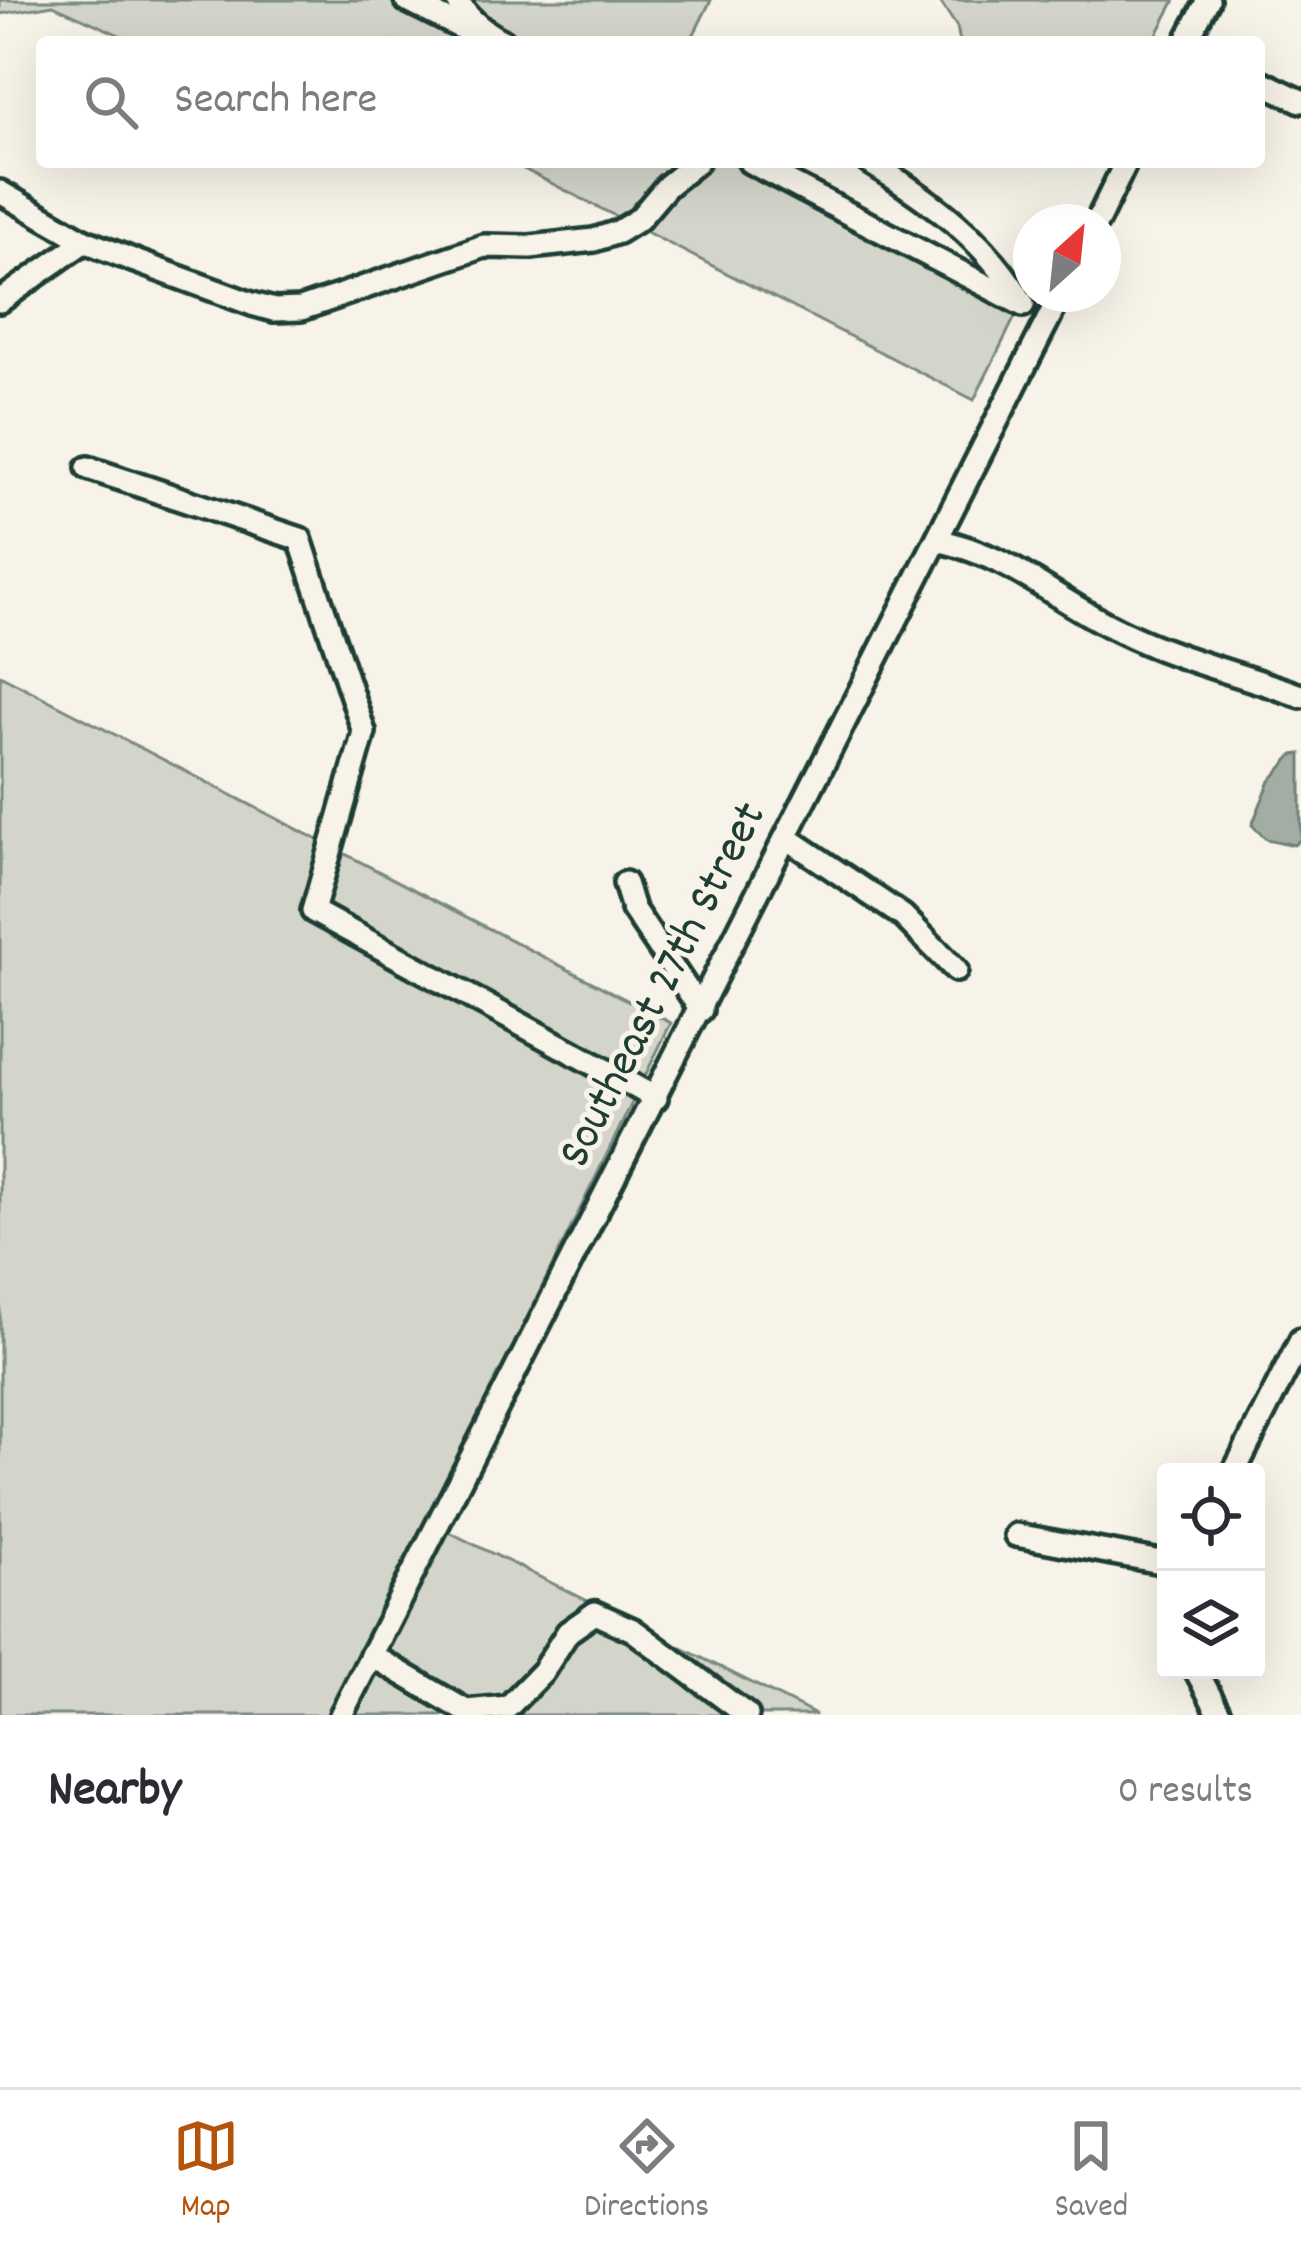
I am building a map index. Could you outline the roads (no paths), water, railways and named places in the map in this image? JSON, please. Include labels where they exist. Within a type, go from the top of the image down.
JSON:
[{"type":"street","points":[[406,0],[478,36]]},
{"type":"street","points":[[457,0],[461,9],[495,36]]},
{"type":"street","points":[[1189,36],[1208,0]]},
{"type":"street","points":[[1265,84],[1301,101]]},
{"type":"street","points":[[0,191],[85,241],[274,310],[301,309],[484,246],[530,247],[606,236],[639,219],[690,168]]},
{"type":"street","points":[[760,168],[1013,300]]},
{"type":"street","points":[[878,168],[937,205],[1003,269],[1013,287]]},
{"type":"street","points":[[1106,204],[1123,168]]},
{"type":"street","points":[[0,301],[85,241]]},
{"type":"street","points":[[1040,312],[1050,316]]},
{"type":"street","name":"Southeast 27th Street","points":[[341,1715],[1052,312]]},
{"type":"street","points":[[88,468],[300,539],[364,732],[313,910],[656,1098]]},
{"type":"street","points":[[937,540],[978,549],[1116,629],[1166,652],[1301,696]]},
{"type":"street","points":[[787,838],[903,916],[956,970]]},
{"type":"street","points":[[625,883],[633,909],[701,1010]]},
{"type":"street","points":[[1239,1463],[1301,1340]]},
{"type":"street","points":[[1016,1535],[1157,1561]]},
{"type":"street","points":[[371,1655],[466,1711],[508,1707],[543,1671],[568,1632],[595,1613],[633,1630],[747,1715]]},
{"type":"street","points":[[1201,1679],[1220,1715]]}]
